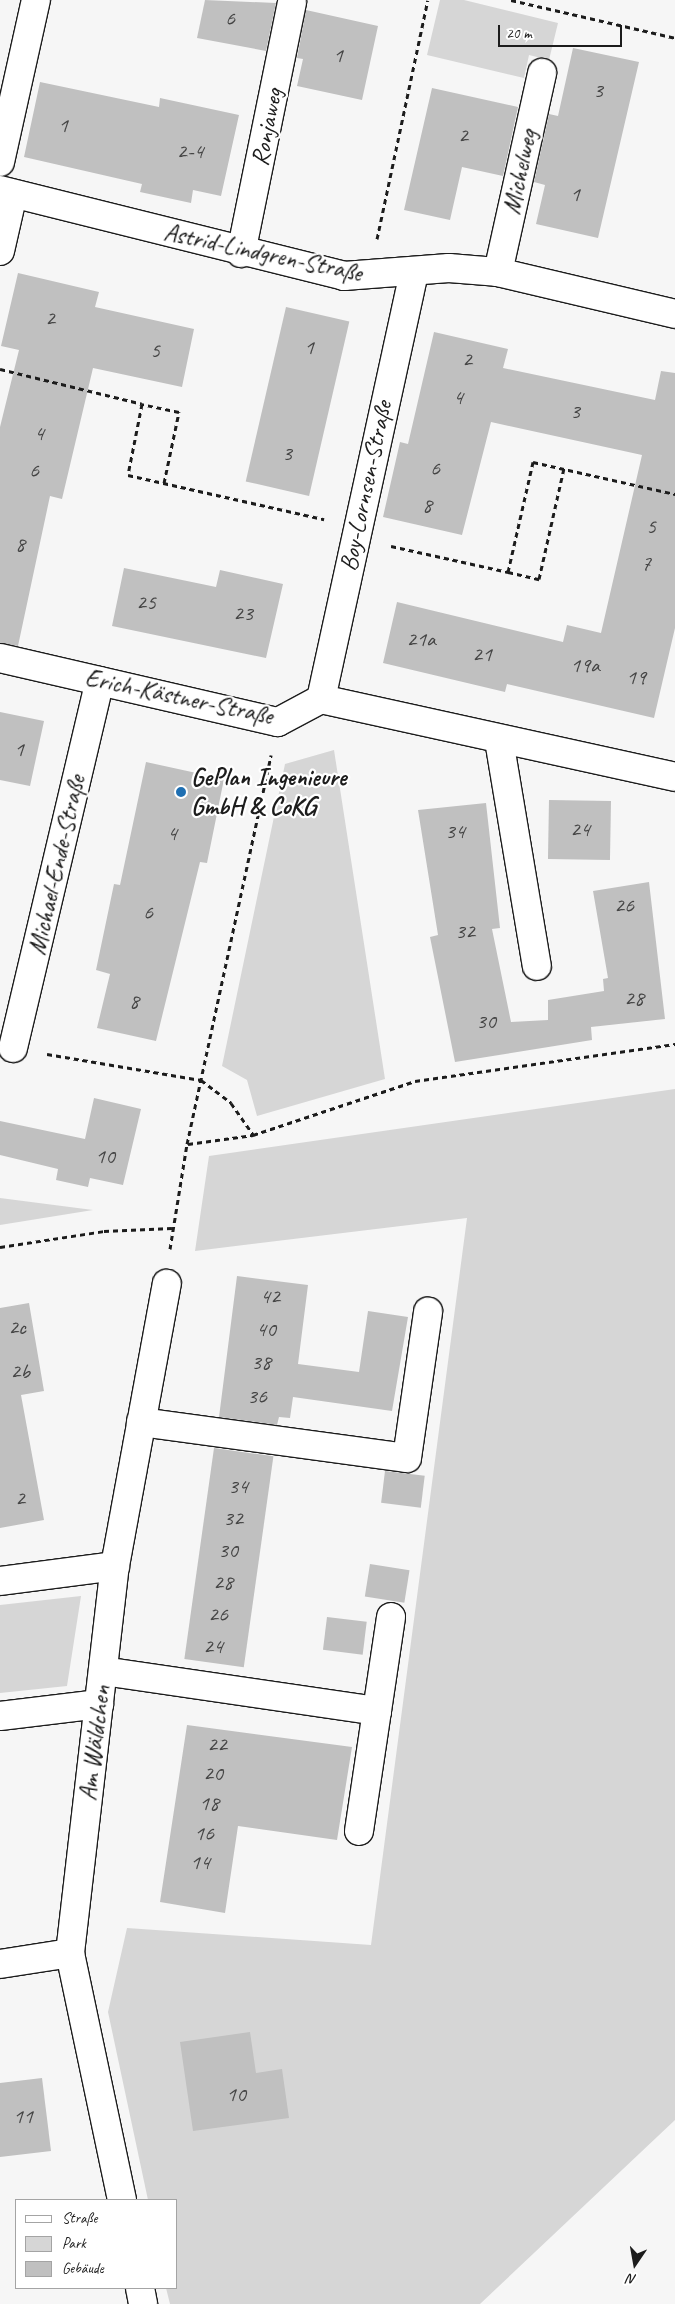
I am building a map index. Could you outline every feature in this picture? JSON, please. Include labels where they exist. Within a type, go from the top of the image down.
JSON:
[{"type":"street","points":[[0,162],[36,0]]},
{"type":"street","name":"Ronjaweg","points":[[242,253],[292,2]]},
{"type":"street","name":"Michelweg","points":[[498,272],[542,73]]},
{"type":"street","points":[[0,251],[7,192]]},
{"type":"street","name":"Astrid-Lindgren-Straße","points":[[7,192],[242,253],[344,276],[368,277],[414,274],[449,268],[498,272],[675,314]]},
{"type":"street","name":"Boy-Lornsen-Straße","points":[[321,699],[356,532],[414,274]]},
{"type":"street","name":"Erich-Kästner-Straße","points":[[0,658],[278,722],[321,699]]},
{"type":"street","name":"Michael-Ende-Straße","points":[[13,1048],[100,681]]},
{"type":"street","points":[[321,699],[500,740],[675,776]]},
{"type":"street","points":[[500,740],[537,966]]},
{"type":"street","name":"Am Wäldchen","points":[[122,2199],[70,1954],[115,1566],[167,1284]]},
{"type":"street","points":[[141,1422],[407,1458],[428,1312]]},
{"type":"street","points":[[0,1581],[115,1566]]},
{"type":"street","points":[[358,1831],[391,1617]]},
{"type":"street","points":[[103,1671],[377,1711]]},
{"type":"street","points":[[0,1716],[99,1704]]},
{"type":"street","points":[[0,1964],[70,1954]]},
{"type":"street","points":[[140,2289],[143,2304]]},
{"type":"path","points":[[368,277],[428,0]]},
{"type":"path","points":[[511,0],[675,38]]},
{"type":"path","points":[[0,369],[179,412],[164,483]]},
{"type":"path","points":[[142,404],[128,476],[164,483],[539,579],[564,468]]},
{"type":"path","points":[[508,572],[533,462],[675,494]]},
{"type":"path","points":[[167,1284],[172,1228],[187,1144],[278,722]]},
{"type":"path","points":[[187,1144],[253,1135],[415,1081],[675,1044]]},
{"type":"path","points":[[13,1048],[201,1080],[231,1103],[253,1135]]},
{"type":"path","points":[[0,1247],[104,1231],[172,1228]]},
{"type":"green space","points":[[440,0],[464,0],[558,23],[549,60],[529,55],[524,78],[427,55]]},
{"type":"green space","points":[[334,750],[385,1079],[257,1116],[247,1080],[222,1066],[285,764]]},
{"type":"green space","points":[[675,1089],[675,2120],[480,2304],[170,2304],[166,2289],[178,2289],[178,2199],[148,2199],[108,2012],[127,1928],[371,1945],[467,1218],[195,1251],[209,1156]]},
{"type":"green space","points":[[0,1198],[93,1210],[0,1225]]},
{"type":"green space","points":[[81,1596],[67,1686],[0,1693],[0,1605]]},
{"type":"building","points":[[205,0],[276,3],[266,51],[197,38]]},
{"type":"building","points":[[306,10],[378,26],[362,100],[297,86],[303,59],[297,58]]},
{"type":"building","points":[[573,48],[639,62],[598,238],[536,224],[545,185],[534,182],[549,114],[558,116]]},
{"type":"building","points":[[40,82],[159,107],[160,98],[239,115],[221,196],[193,190],[191,203],[140,192],[142,184],[24,157]]},
{"type":"building","points":[[432,88],[518,107],[503,176],[462,167],[450,220],[404,210]]},
{"type":"building","points":[[18,273],[99,292],[95,307],[194,329],[182,387],[93,368],[62,499],[50,496],[18,646],[0,643],[0,427],[19,350],[1,346]]},
{"type":"building","points":[[286,307],[349,322],[309,496],[246,481]]},
{"type":"building","points":[[434,332],[508,349],[503,368],[655,400],[661,371],[675,373],[675,628],[654,718],[507,684],[505,692],[383,663],[397,602],[563,642],[567,625],[601,633],[642,455],[491,422],[462,535],[383,517],[400,442],[408,444]]},
{"type":"building","points":[[124,568],[216,587],[220,570],[283,584],[266,658],[112,626]]},
{"type":"building","points":[[0,712],[44,721],[30,786],[0,780]]},
{"type":"building","points":[[146,762],[224,779],[207,863],[200,862],[156,1041],[97,1028],[110,974],[96,970],[114,884],[120,885]]},
{"type":"building","points":[[549,800],[611,801],[610,860],[548,859]]},
{"type":"building","points":[[486,803],[500,928],[492,929],[511,1022],[548,1020],[548,1000],[604,991],[603,979],[608,978],[593,891],[649,882],[665,1019],[591,1027],[592,1040],[455,1062],[430,937],[438,935],[418,810]]},
{"type":"building","points":[[94,1098],[141,1109],[123,1185],[90,1178],[88,1187],[56,1180],[58,1169],[0,1155],[0,1121],[85,1139]]},
{"type":"building","points":[[237,1276],[308,1285],[298,1364],[359,1372],[368,1311],[408,1317],[392,1411],[293,1397],[290,1418],[279,1417],[277,1425],[219,1417]]},
{"type":"building","points":[[29,1303],[44,1391],[21,1395],[44,1520],[0,1528],[0,1308]]},
{"type":"building","points":[[214,1448],[273,1456],[244,1667],[184,1659]]},
{"type":"building","points":[[385,1471],[425,1476],[421,1508],[381,1503]]},
{"type":"building","points":[[370,1564],[410,1570],[404,1603],[365,1597]]},
{"type":"building","points":[[327,1617],[367,1622],[363,1655],[323,1650]]},
{"type":"building","points":[[187,1725],[352,1747],[337,1840],[238,1826],[225,1913],[160,1902]]},
{"type":"building","points":[[250,2032],[256,2073],[282,2069],[289,2118],[193,2131],[180,2042]]},
{"type":"building","points":[[42,2078],[51,2151],[0,2157],[0,2083]]},
{"type":"place","name":"GePlan Ingenieure GmbH & CoKG","points":[[181,792]]}]
